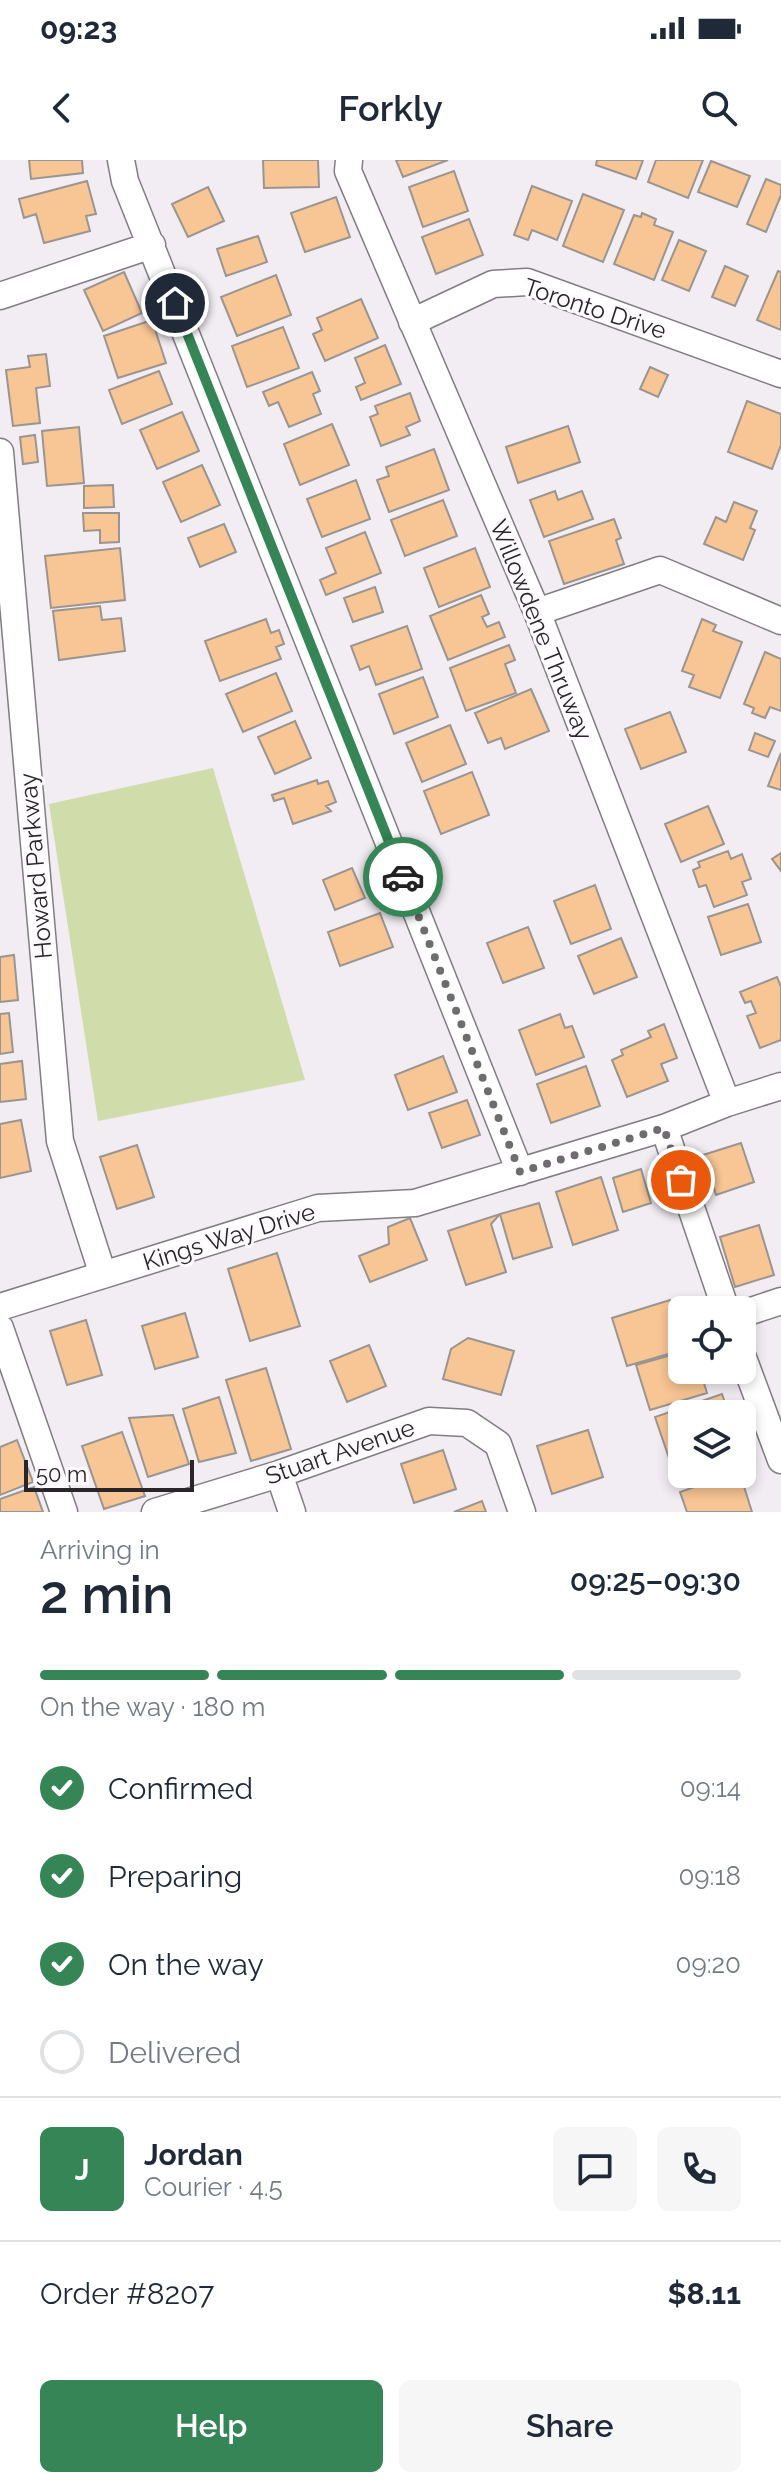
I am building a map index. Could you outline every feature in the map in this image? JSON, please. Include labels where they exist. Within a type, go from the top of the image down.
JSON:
[{"type":"street","points":[[121,160],[125,181],[520,1172]]},
{"type":"street","name":"Willowdene Thruway","points":[[349,160],[348,171],[537,612],[727,1103]]},
{"type":"street","points":[[0,296],[152,245]]},
{"type":"street","name":"Toronto Drive","points":[[412,322],[493,284],[527,282],[781,374]]},
{"type":"street","name":"Howard Parkway","points":[[0,452],[60,1141],[103,1275]]},
{"type":"street","points":[[537,612],[660,570],[781,621]]},
{"type":"street","name":"Kings Way Drive","points":[[0,1307],[318,1208],[415,1203],[664,1128],[781,1086]]},
{"type":"street","points":[[664,1128],[721,1296]]},
{"type":"street","points":[[756,1309],[781,1301]]},
{"type":"street","points":[[0,1328],[64,1512]]},
{"type":"street","points":[[753,1384],[781,1460]]},
{"type":"street","name":"Stuart Avenue","points":[[155,1512],[279,1474],[429,1421],[467,1423],[498,1444],[522,1512]]},
{"type":"street","points":[[279,1474],[292,1512]]},
{"type":"green space","points":[[213,768],[305,1080],[98,1121],[49,804]]},
{"type":"building","points":[[29,160],[82,160],[83,173],[31,179]]},
{"type":"building","points":[[263,160],[318,160],[319,187],[264,188]]},
{"type":"building","points":[[396,160],[448,160],[403,177]]},
{"type":"building","points":[[597,160],[643,160],[636,179],[596,165]]},
{"type":"building","points":[[656,160],[703,160],[688,198],[648,182]]},
{"type":"building","points":[[711,161],[750,176],[737,207],[698,192]]},
{"type":"building","points":[[454,171],[468,211],[423,227],[409,187]]},
{"type":"building","points":[[766,179],[781,185],[781,195],[766,232],[747,224]]},
{"type":"building","points":[[87,181],[96,214],[86,216],[90,231],[44,243],[36,214],[24,218],[19,199]]},
{"type":"building","points":[[532,186],[572,201],[557,240],[532,230],[528,240],[514,235]]},
{"type":"building","points":[[208,187],[224,221],[188,237],[172,204]]},
{"type":"building","points":[[583,194],[624,210],[603,262],[563,246]]},
{"type":"building","points":[[336,197],[350,237],[305,252],[291,213]]},
{"type":"building","points":[[642,213],[656,219],[654,225],[673,232],[654,280],[614,264],[634,215],[641,217]]},
{"type":"building","points":[[469,219],[483,255],[436,274],[422,237]]},
{"type":"building","points":[[258,236],[267,262],[226,276],[217,249]]},
{"type":"building","points":[[679,240],[706,251],[689,291],[662,280]]},
{"type":"building","points":[[725,266],[748,276],[735,306],[712,297]]},
{"type":"building","points":[[778,271],[781,272],[781,330],[757,320]]},
{"type":"building","points":[[124,272],[142,313],[103,331],[84,290]]},
{"type":"building","points":[[276,275],[291,315],[237,336],[221,297]]},
{"type":"building","points":[[361,299],[378,338],[325,361],[313,334],[322,330],[317,318]]},
{"type":"building","points":[[152,320],[166,363],[118,378],[104,336]]},
{"type":"building","points":[[283,327],[299,368],[247,387],[232,346]]},
{"type":"building","points":[[385,345],[401,384],[361,400],[356,387],[365,383],[355,358]]},
{"type":"building","points":[[46,354],[50,386],[36,388],[40,423],[13,426],[6,370],[30,367],[28,356]]},
{"type":"building","points":[[650,367],[668,375],[658,397],[640,389]]},
{"type":"building","points":[[159,371],[172,404],[122,424],[109,390]]},
{"type":"building","points":[[312,372],[320,391],[313,394],[321,414],[289,427],[278,402],[269,406],[263,392]]},
{"type":"building","points":[[410,393],[420,421],[406,427],[410,435],[381,446],[370,417],[378,414],[375,406]]},
{"type":"building","points":[[747,401],[781,414],[781,445],[772,469],[728,452]]},
{"type":"building","points":[[182,412],[199,451],[157,469],[140,430]]},
{"type":"building","points":[[332,424],[349,465],[300,485],[284,444]]},
{"type":"building","points":[[568,426],[580,462],[518,483],[506,447]]},
{"type":"building","points":[[79,427],[84,483],[47,486],[42,431]]},
{"type":"building","points":[[35,435],[38,462],[23,464],[20,437]]},
{"type":"building","points":[[434,449],[449,490],[389,512],[377,480],[389,476],[386,467]]},
{"type":"building","points":[[202,465],[220,505],[181,522],[163,482]]},
{"type":"building","points":[[356,480],[370,519],[322,537],[307,499]]},
{"type":"building","points":[[113,485],[114,507],[84,508],[84,486]]},
{"type":"building","points":[[555,491],[558,500],[582,491],[593,519],[544,537],[530,500]]},
{"type":"building","points":[[443,500],[457,536],[405,556],[391,520]]},
{"type":"building","points":[[734,502],[757,511],[750,528],[755,530],[743,560],[704,544],[716,517],[726,522]]},
{"type":"building","points":[[83,513],[119,513],[119,542],[100,543],[100,530],[84,531]]},
{"type":"building","points":[[614,519],[621,538],[616,540],[624,564],[564,584],[549,541]]},
{"type":"building","points":[[224,524],[236,552],[200,567],[188,538]]},
{"type":"building","points":[[365,532],[381,573],[326,595],[320,580],[336,573],[326,548]]},
{"type":"building","points":[[120,548],[125,600],[51,608],[45,556]]},
{"type":"building","points":[[475,548],[490,587],[439,607],[424,568]]},
{"type":"building","points":[[375,587],[383,612],[353,622],[344,598]]},
{"type":"building","points":[[481,595],[489,614],[482,617],[487,627],[499,622],[505,637],[448,660],[430,616]]},
{"type":"building","points":[[100,606],[102,620],[121,618],[125,651],[59,660],[53,611]]},
{"type":"building","points":[[266,619],[271,633],[279,630],[284,644],[276,647],[281,659],[220,681],[205,641]]},
{"type":"building","points":[[702,619],[716,625],[713,631],[742,642],[720,698],[689,687],[694,675],[682,671]]},
{"type":"building","points":[[407,626],[422,669],[376,685],[369,666],[360,670],[351,646]]},
{"type":"building","points":[[509,645],[515,660],[505,664],[516,693],[466,711],[450,668]]},
{"type":"building","points":[[765,652],[781,659],[781,711],[770,707],[765,718],[752,713],[754,708],[744,704]]},
{"type":"building","points":[[276,673],[292,711],[243,732],[226,694]]},
{"type":"building","points":[[423,677],[438,717],[394,734],[379,694]]},
{"type":"building","points":[[531,689],[549,731],[505,749],[501,738],[488,743],[475,713]]},
{"type":"building","points":[[670,712],[686,752],[641,769],[625,729]]},
{"type":"building","points":[[295,721],[311,758],[275,774],[258,737]]},
{"type":"building","points":[[450,725],[466,764],[422,782],[406,743]]},
{"type":"building","points":[[755,733],[775,741],[768,757],[749,750]]},
{"type":"building","points":[[781,753],[781,790],[768,786]]},
{"type":"building","points":[[472,772],[489,815],[441,834],[424,791]]},
{"type":"building","points":[[317,780],[318,784],[328,781],[336,802],[326,806],[331,811],[293,824],[284,798],[274,801],[272,795]]},
{"type":"building","points":[[708,806],[724,844],[681,862],[665,824]]},
{"type":"building","points":[[728,851],[731,859],[742,854],[751,879],[742,882],[747,895],[714,907],[706,885],[699,887],[693,870],[700,867],[698,862]]},
{"type":"building","points":[[781,853],[781,871],[772,859]]},
{"type":"building","points":[[352,868],[365,898],[335,910],[323,880]]},
{"type":"building","points":[[595,885],[611,929],[571,944],[554,901]]},
{"type":"building","points":[[748,904],[761,942],[721,955],[708,917]]},
{"type":"building","points":[[380,913],[393,947],[340,966],[328,932]]},
{"type":"building","points":[[528,927],[544,968],[503,983],[487,943]]},
{"type":"building","points":[[621,938],[637,977],[594,994],[578,956]]},
{"type":"building","points":[[14,955],[18,1000],[0,1002],[0,957]]},
{"type":"building","points":[[777,977],[781,987],[781,1040],[760,1048],[747,1016],[756,1013],[751,1001],[745,1003],[740,992]]},
{"type":"building","points":[[9,1013],[13,1052],[0,1054],[0,1014]]},
{"type":"building","points":[[560,1014],[565,1028],[572,1026],[584,1057],[536,1075],[519,1030]]},
{"type":"building","points":[[664,1024],[677,1058],[661,1064],[668,1081],[627,1097],[612,1060],[623,1055],[621,1050],[651,1037],[648,1031]]},
{"type":"building","points":[[443,1056],[457,1092],[408,1110],[395,1075]]},
{"type":"building","points":[[22,1061],[26,1099],[0,1102],[0,1064]]},
{"type":"building","points":[[586,1066],[600,1106],[551,1123],[537,1084]]},
{"type":"building","points":[[467,1100],[480,1135],[442,1148],[429,1113]]},
{"type":"building","points":[[21,1120],[31,1171],[0,1178],[0,1124]]},
{"type":"building","points":[[741,1143],[754,1182],[716,1195],[703,1155]]},
{"type":"building","points":[[137,1145],[154,1197],[117,1209],[100,1157]]},
{"type":"building","points":[[641,1169],[651,1203],[623,1212],[613,1178]]},
{"type":"building","points":[[601,1177],[618,1230],[573,1245],[556,1192]]},
{"type":"building","points":[[539,1203],[552,1247],[513,1259],[500,1214]]},
{"type":"building","points":[[500,1214],[491,1224],[506,1272],[466,1285],[448,1231]]},
{"type":"building","points":[[410,1218],[427,1260],[370,1282],[359,1256],[389,1244],[388,1227]]},
{"type":"building","points":[[759,1225],[774,1275],[735,1287],[720,1237]]},
{"type":"building","points":[[277,1253],[300,1326],[250,1341],[228,1269]]},
{"type":"building","points":[[668,1301],[668,1354],[627,1366],[612,1318]]},
{"type":"building","points":[[185,1313],[198,1357],[155,1369],[142,1326]]},
{"type":"building","points":[[86,1320],[102,1375],[67,1385],[50,1331]]},
{"type":"building","points":[[468,1338],[514,1351],[501,1395],[443,1379],[451,1349]]},
{"type":"building","points":[[369,1345],[386,1386],[347,1402],[330,1361]]},
{"type":"building","points":[[668,1356],[668,1384],[704,1384],[707,1393],[684,1400],[668,1400],[668,1405],[650,1410],[636,1365]]},
{"type":"building","points":[[266,1368],[291,1449],[251,1461],[226,1380]]},
{"type":"building","points":[[722,1394],[724,1400],[705,1400]]},
{"type":"building","points":[[219,1397],[236,1453],[199,1462],[183,1409]]},
{"type":"building","points":[[668,1413],[668,1455],[655,1417]]},
{"type":"building","points":[[173,1415],[189,1464],[148,1477],[129,1418]]},
{"type":"building","points":[[588,1430],[603,1477],[552,1494],[537,1446]]},
{"type":"building","points":[[122,1432],[145,1496],[104,1509],[82,1446]]},
{"type":"building","points":[[17,1440],[33,1482],[0,1495],[0,1447]]},
{"type":"building","points":[[443,1450],[456,1489],[414,1503],[401,1464]]},
{"type":"building","points":[[34,1487],[43,1512],[0,1512],[0,1499]]},
{"type":"building","points":[[691,1488],[744,1488],[752,1512],[687,1512],[680,1492]]},
{"type":"building","points":[[482,1501],[486,1512],[454,1512]]},
{"type":"way so far","points":[[403,877],[520,1172],[664,1128],[681,1180]]},
{"type":"route","points":[[175,303],[403,877]]}]
